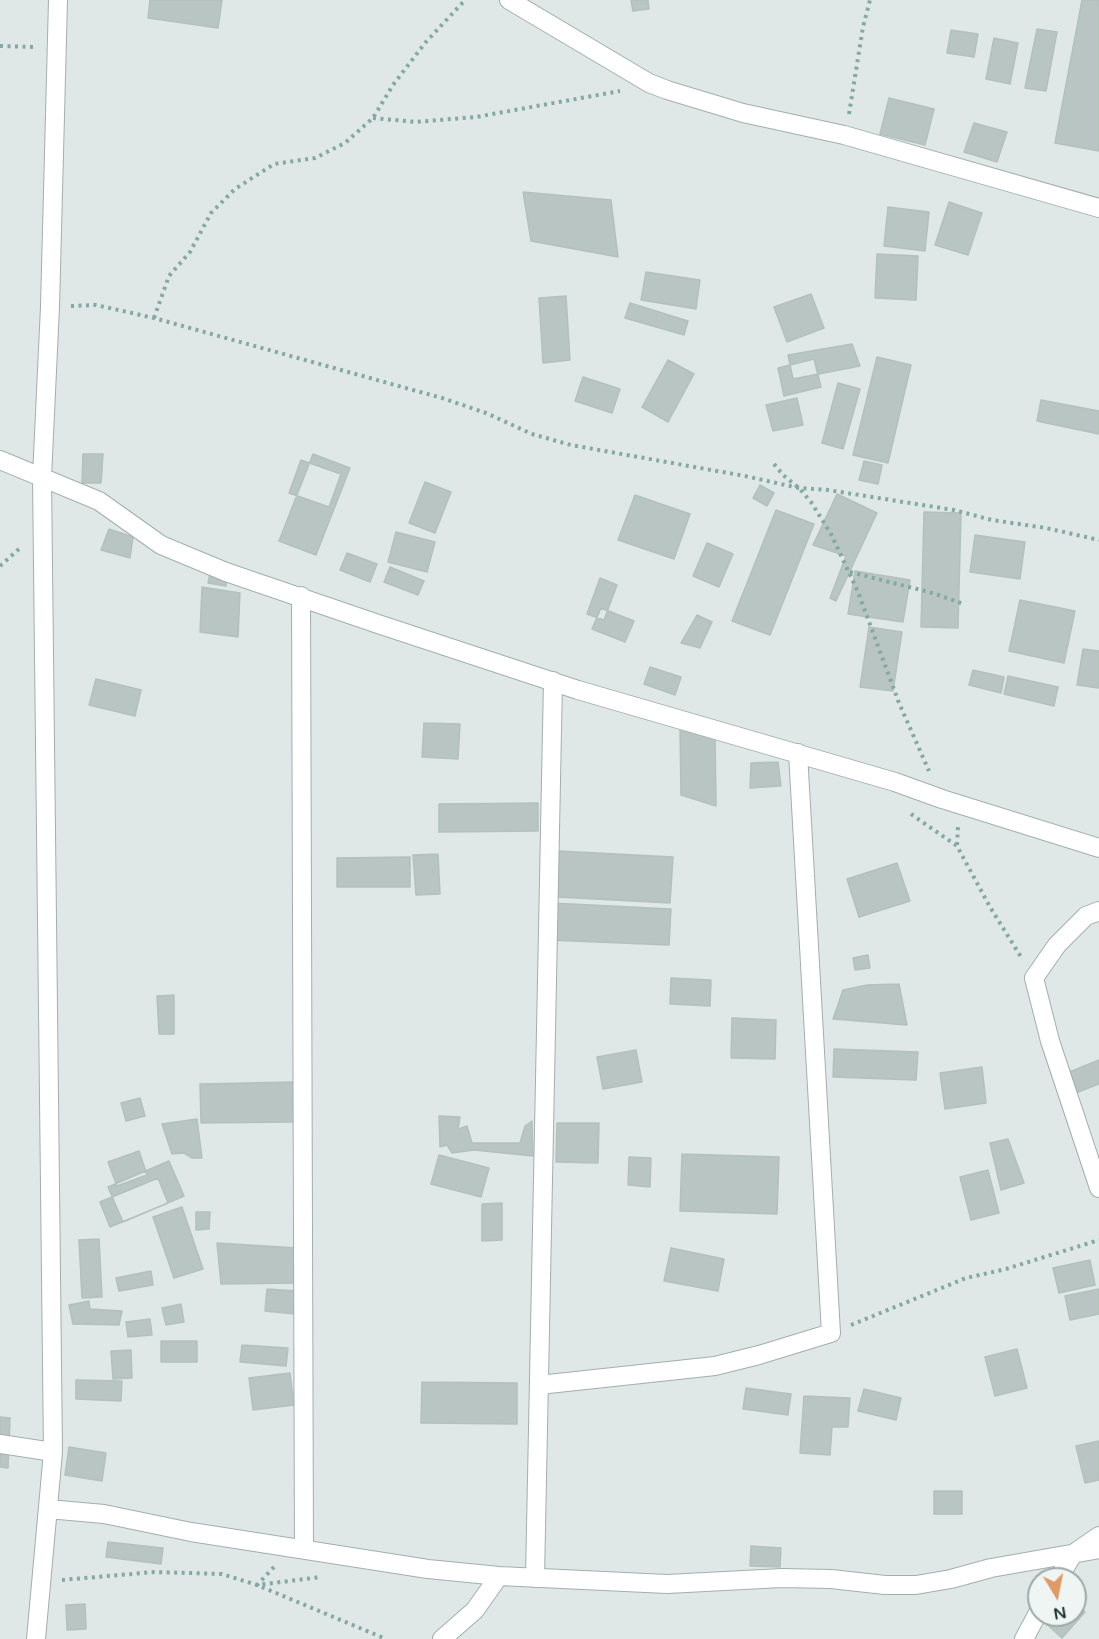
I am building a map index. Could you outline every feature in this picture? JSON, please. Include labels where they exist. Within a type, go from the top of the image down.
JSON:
[{"type":"street","points":[[36,1639],[52,1452],[42,477],[50,306],[58,0]]},
{"type":"street","points":[[509,0],[649,83],[667,90],[743,113],[844,135],[1099,208]]},
{"type":"street","points":[[0,460],[99,501],[161,545],[226,572],[389,628],[670,718],[718,729],[895,782],[1099,848]]},
{"type":"street","points":[[298,1548],[301,596]]},
{"type":"street","points":[[535,1578],[553,681]]},
{"type":"street","points":[[539,1385],[715,1366],[759,1356],[831,1333],[798,753]]},
{"type":"street","points":[[1099,911],[1086,916],[1058,945],[1034,978],[1050,1041],[1099,1188]]},
{"type":"street","points":[[0,1444],[52,1452]]},
{"type":"street","points":[[48,1509],[104,1514],[191,1532],[428,1569],[499,1576],[667,1584],[782,1578],[916,1585],[951,1580],[991,1568],[1099,1549]]},
{"type":"street","points":[[1065,1567],[1073,1554],[1099,1536]]},
{"type":"street","points":[[442,1639],[475,1610],[499,1576]]},
{"type":"path","points":[[154,318],[169,276],[190,252],[211,213],[235,189],[274,164],[315,158],[345,143],[373,118],[393,85],[424,43],[465,0]]},
{"type":"path","points":[[844,135],[870,0]]},
{"type":"path","points":[[0,46],[58,47]]},
{"type":"path","points":[[373,118],[416,122],[476,117],[612,93],[649,83]]},
{"type":"path","points":[[50,306],[96,305],[154,318],[442,398],[486,413],[532,434],[571,445],[799,488],[828,490],[954,510],[992,520],[1046,528],[1099,540]]},
{"type":"path","points":[[774,464],[811,502],[831,534],[858,592],[899,703],[942,799]]},
{"type":"path","points":[[849,572],[929,592],[964,604]]},
{"type":"path","points":[[957,846],[990,907],[1034,978]]},
{"type":"path","points":[[831,1333],[966,1278],[1006,1269],[1099,1240]]},
{"type":"path","points":[[257,1586],[298,1548]]},
{"type":"path","points":[[41,1582],[154,1572],[222,1574],[386,1639]]},
{"type":"path","points":[[257,1586],[328,1576]]},
{"type":"building","points":[[150,0],[222,0],[218,28],[148,18]]},
{"type":"building","points":[[631,0],[648,0],[649,9],[633,11]]},
{"type":"building","points":[[1082,0],[1099,0],[1099,151],[1055,143]]},
{"type":"building","points":[[1037,29],[1057,32],[1046,91],[1025,88]]},
{"type":"building","points":[[951,30],[978,34],[974,57],[947,53]]},
{"type":"building","points":[[994,38],[1018,43],[1010,84],[986,79]]},
{"type":"building","points":[[889,98],[934,109],[925,145],[880,134]]},
{"type":"building","points":[[974,123],[1007,132],[997,162],[964,152]]},
{"type":"building","points":[[523,192],[611,200],[618,257],[531,241]]},
{"type":"building","points":[[949,202],[982,213],[968,255],[935,245]]},
{"type":"building","points":[[888,207],[929,212],[925,251],[884,246]]},
{"type":"building","points":[[877,254],[918,256],[916,300],[875,298]]},
{"type":"building","points":[[646,272],[700,280],[696,309],[641,300]]},
{"type":"building","points":[[811,294],[824,328],[787,342],[774,307]]},
{"type":"building","points":[[566,296],[570,360],[543,363],[539,298]]},
{"type":"building","points":[[630,303],[688,321],[684,335],[625,318]]},
{"type":"building","points":[[852,344],[860,366],[793,379],[788,355]]},
{"type":"building","points":[[877,357],[911,365],[888,463],[853,455]]},
{"type":"building","points":[[814,359],[821,387],[784,396],[778,368]]},
{"type":"building","points":[[668,360],[694,374],[668,422],[642,407]]},
{"type":"building","points":[[583,377],[620,389],[612,413],[575,401]]},
{"type":"building","points":[[838,383],[860,389],[843,449],[822,443]]},
{"type":"building","points":[[797,398],[803,425],[773,431],[766,405]]},
{"type":"building","points":[[1041,400],[1099,411],[1099,434],[1037,421]]},
{"type":"building","points":[[83,454],[103,454],[101,483],[82,483]]},
{"type":"building","points":[[313,454],[350,468],[316,555],[279,541]]},
{"type":"building","points":[[301,460],[341,474],[329,507],[289,493]]},
{"type":"building","points":[[864,461],[882,465],[878,484],[859,480]]},
{"type":"building","points":[[425,482],[451,492],[435,533],[409,523]]},
{"type":"building","points":[[760,485],[774,493],[767,506],[753,498]]},
{"type":"building","points":[[837,494],[877,513],[836,601],[830,598],[846,556],[813,545]]},
{"type":"building","points":[[635,495],[690,514],[674,559],[618,540]]},
{"type":"building","points":[[776,510],[814,524],[770,635],[732,621]]},
{"type":"building","points":[[924,512],[961,513],[958,628],[921,627]]},
{"type":"building","points":[[109,529],[133,537],[130,558],[101,550]]},
{"type":"building","points":[[396,532],[435,542],[427,572],[388,562]]},
{"type":"building","points":[[975,535],[1025,542],[1020,579],[970,572]]},
{"type":"building","points":[[707,543],[733,554],[719,587],[693,576]]},
{"type":"building","points":[[347,553],[377,564],[370,582],[340,570]]},
{"type":"building","points":[[390,567],[424,581],[418,595],[384,582]]},
{"type":"building","points":[[211,569],[227,570],[226,586],[208,583]]},
{"type":"building","points":[[855,571],[910,580],[903,622],[848,614]]},
{"type":"building","points":[[600,578],[617,585],[604,620],[587,614]]},
{"type":"building","points":[[202,587],[240,593],[238,637],[200,632]]},
{"type":"building","points":[[1020,600],[1075,611],[1064,663],[1009,651]]},
{"type":"building","points":[[601,608],[634,621],[625,642],[592,629]]},
{"type":"building","points":[[697,615],[712,622],[700,648],[681,643]]},
{"type":"building","points":[[869,627],[902,632],[893,691],[860,687]]},
{"type":"building","points":[[1083,649],[1099,651],[1099,688],[1077,685]]},
{"type":"building","points":[[650,667],[681,677],[675,695],[644,684]]},
{"type":"building","points":[[973,670],[1004,677],[1001,693],[969,685]]},
{"type":"building","points":[[1008,676],[1058,687],[1054,706],[1004,694]]},
{"type":"building","points":[[96,679],[141,690],[135,716],[89,705]]},
{"type":"building","points":[[424,723],[460,724],[458,759],[422,757]]},
{"type":"building","points":[[680,727],[715,734],[716,806],[681,795]]},
{"type":"building","points":[[778,762],[781,786],[750,788],[751,763]]},
{"type":"building","points":[[538,803],[538,831],[439,832],[439,804]]},
{"type":"building","points":[[559,851],[673,857],[670,903],[557,897]]},
{"type":"building","points":[[438,854],[440,894],[416,895],[413,855]]},
{"type":"building","points":[[410,857],[410,887],[337,887],[337,858]]},
{"type":"building","points":[[897,863],[910,901],[859,917],[847,879]]},
{"type":"building","points":[[551,903],[671,909],[669,945],[549,940]]},
{"type":"building","points":[[868,955],[870,968],[855,970],[853,958]]},
{"type":"building","points":[[671,978],[711,980],[710,1006],[670,1004]]},
{"type":"building","points":[[899,984],[907,1025],[833,1019],[843,990],[867,985]]},
{"type":"building","points":[[174,995],[174,1034],[159,1034],[157,996]]},
{"type":"building","points":[[732,1018],[776,1020],[775,1059],[731,1058]]},
{"type":"building","points":[[834,1049],[918,1052],[916,1080],[833,1077]]},
{"type":"building","points":[[636,1050],[642,1082],[603,1089],[597,1057]]},
{"type":"building","points":[[1099,1060],[1099,1084],[1076,1093],[1067,1073]]},
{"type":"building","points":[[982,1067],[986,1103],[945,1109],[940,1073]]},
{"type":"building","points":[[294,1082],[294,1122],[201,1123],[200,1084]]},
{"type":"building","points":[[140,1098],[145,1116],[126,1121],[121,1103]]},
{"type":"building","points":[[439,1116],[460,1117],[458,1129],[467,1126],[472,1143],[520,1143],[525,1126],[532,1121],[533,1156],[474,1150],[452,1153],[447,1145],[440,1147]]},
{"type":"building","points":[[197,1119],[202,1158],[192,1158],[184,1153],[172,1154],[162,1124]]},
{"type":"building","points":[[557,1123],[599,1123],[598,1163],[556,1162]]},
{"type":"building","points":[[1008,1139],[1024,1183],[1001,1190],[990,1143]]},
{"type":"building","points":[[139,1151],[147,1175],[117,1186],[108,1162]]},
{"type":"building","points":[[682,1154],[779,1157],[777,1214],[680,1211]]},
{"type":"building","points":[[439,1155],[489,1168],[481,1197],[431,1184]]},
{"type":"building","points":[[629,1157],[651,1158],[650,1187],[628,1185]]},
{"type":"building","points":[[169,1161],[184,1196],[123,1222],[108,1187]]},
{"type":"building","points":[[988,1170],[999,1213],[971,1220],[960,1177]]},
{"type":"building","points":[[158,1178],[168,1203],[110,1227],[100,1202]]},
{"type":"building","points":[[502,1203],[502,1240],[482,1241],[482,1204]]},
{"type":"building","points":[[182,1207],[203,1269],[174,1278],[153,1217]]},
{"type":"building","points":[[196,1212],[210,1212],[209,1229],[196,1230]]},
{"type":"building","points":[[99,1239],[102,1297],[82,1298],[79,1240]]},
{"type":"building","points":[[217,1243],[297,1248],[295,1283],[221,1284]]},
{"type":"building","points":[[671,1248],[724,1259],[718,1291],[664,1281]]},
{"type":"building","points":[[1090,1260],[1095,1285],[1059,1293],[1053,1268]]},
{"type":"building","points":[[151,1271],[153,1285],[119,1291],[116,1278]]},
{"type":"building","points":[[267,1289],[297,1291],[295,1314],[265,1311]]},
{"type":"building","points":[[1099,1289],[1099,1314],[1070,1320],[1065,1296]]},
{"type":"building","points":[[89,1301],[90,1309],[122,1311],[119,1325],[73,1324],[69,1305]]},
{"type":"building","points":[[181,1304],[184,1322],[166,1325],[162,1308]]},
{"type":"building","points":[[150,1319],[152,1335],[128,1337],[126,1322]]},
{"type":"building","points":[[161,1341],[197,1341],[197,1362],[161,1362]]},
{"type":"building","points":[[242,1345],[288,1348],[286,1366],[240,1362]]},
{"type":"building","points":[[1017,1349],[1027,1388],[995,1396],[985,1357]]},
{"type":"building","points":[[131,1350],[132,1378],[113,1379],[111,1351]]},
{"type":"building","points":[[290,1373],[294,1405],[253,1410],[249,1378]]},
{"type":"building","points":[[76,1380],[122,1381],[121,1401],[76,1399]]},
{"type":"building","points":[[422,1382],[517,1383],[517,1424],[421,1423]]},
{"type":"building","points":[[746,1388],[791,1394],[788,1415],[743,1409]]},
{"type":"building","points":[[864,1389],[901,1398],[896,1420],[858,1411]]},
{"type":"building","points":[[804,1396],[850,1398],[848,1427],[832,1427],[830,1455],[800,1453]]},
{"type":"building","points":[[0,1417],[10,1418],[8,1468],[0,1467]]},
{"type":"building","points":[[1099,1441],[1099,1480],[1085,1483],[1076,1446]]},
{"type":"building","points":[[69,1447],[106,1453],[102,1481],[65,1475]]},
{"type":"building","points":[[934,1491],[962,1491],[962,1514],[934,1514]]},
{"type":"building","points":[[108,1542],[163,1548],[161,1564],[106,1557]]},
{"type":"building","points":[[751,1546],[781,1548],[780,1567],[750,1566]]},
{"type":"building","points":[[85,1604],[86,1629],[67,1630],[66,1605]]},
{"type":"building","points":[[1050,1627],[1072,1627],[1062,1638]]}]
